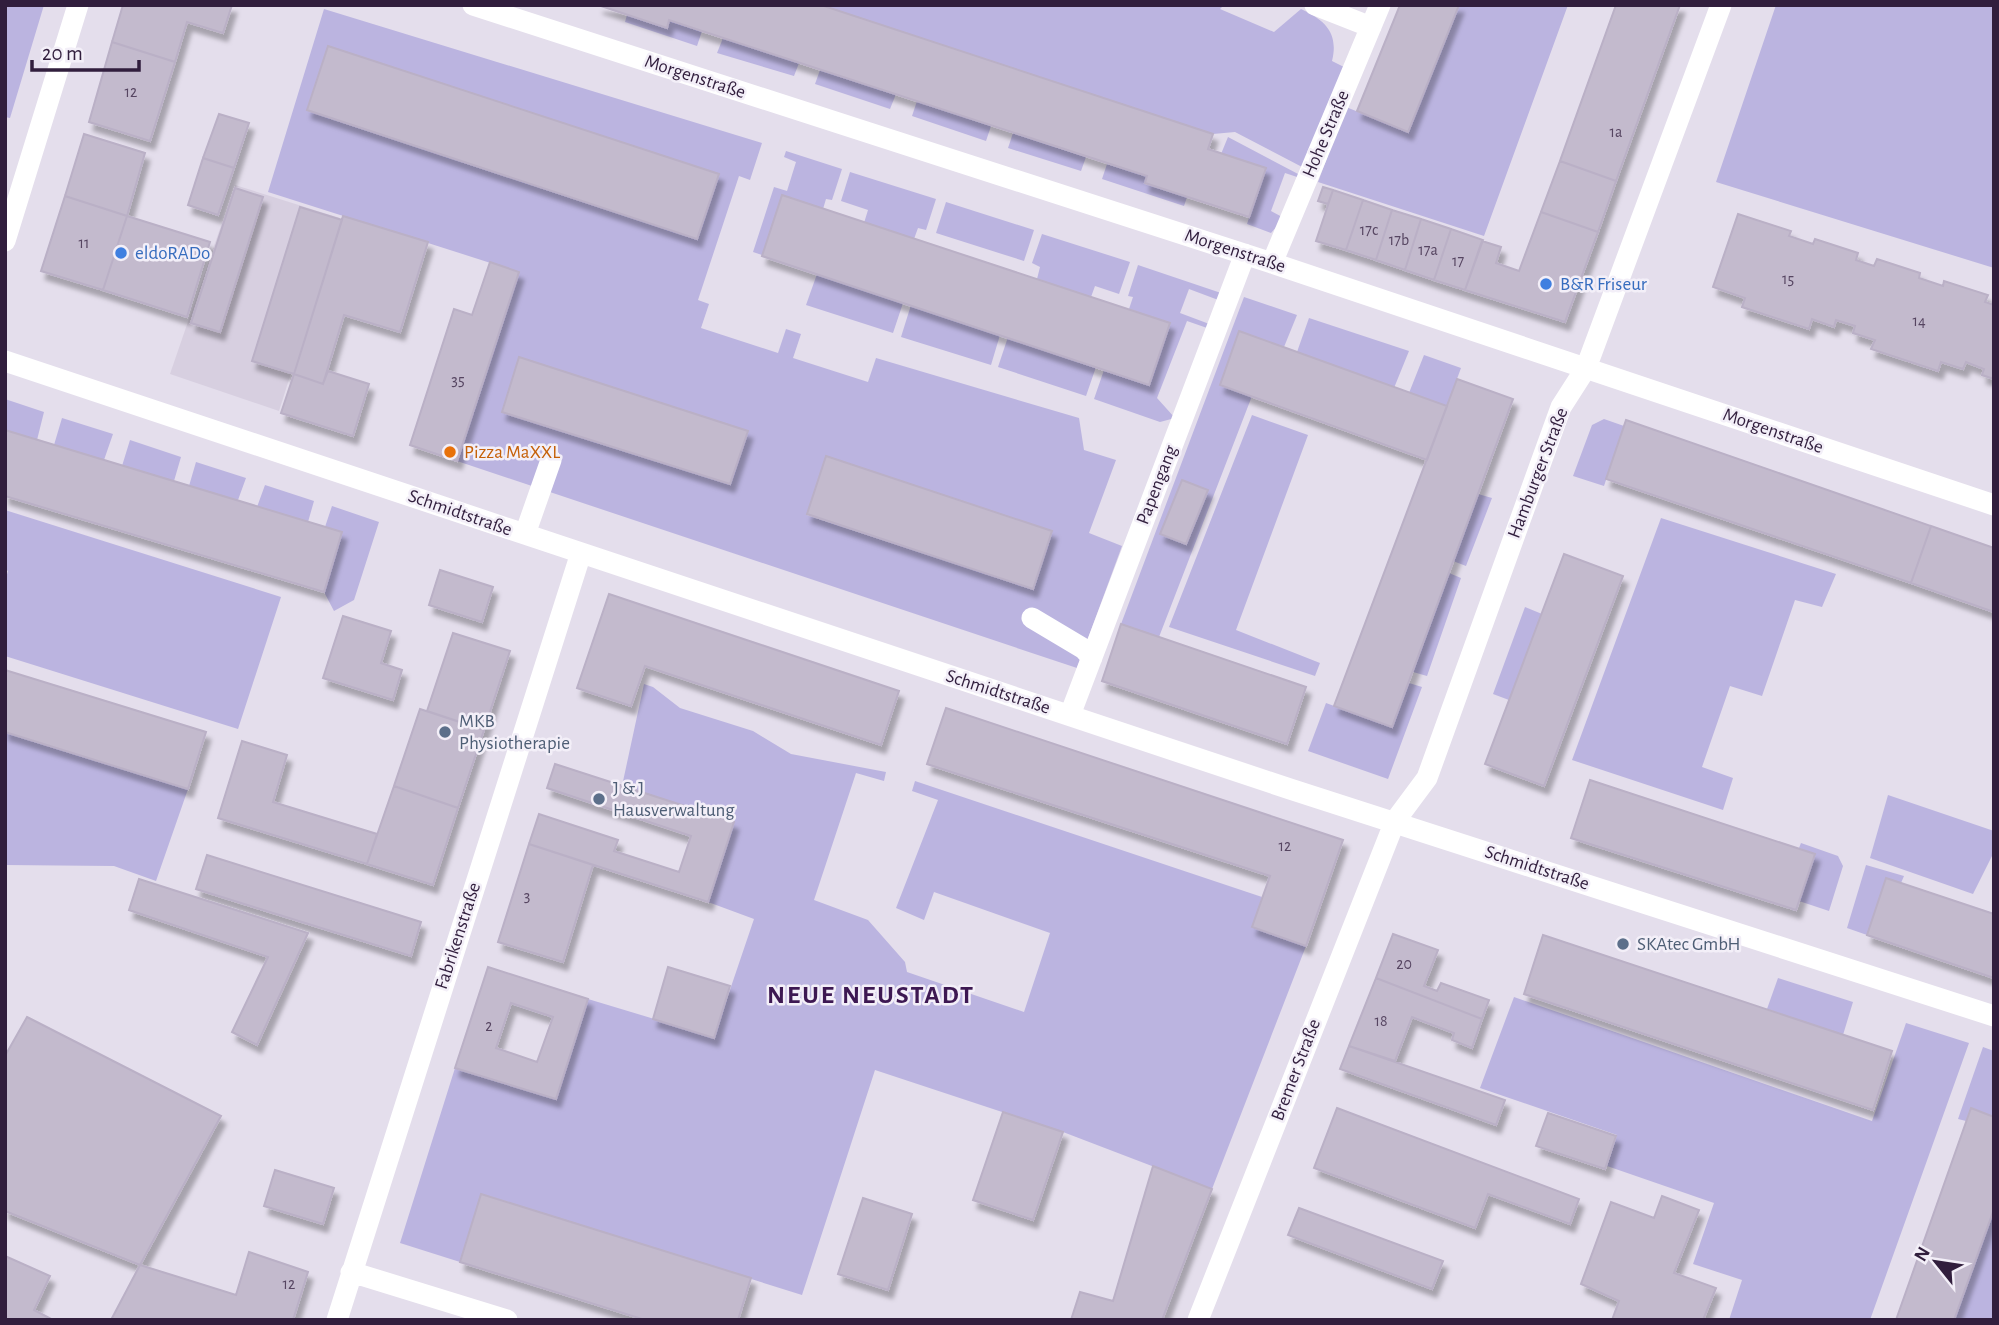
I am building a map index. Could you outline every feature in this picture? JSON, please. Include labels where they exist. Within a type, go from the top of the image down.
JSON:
[{"type":"street","points":[[5,241],[78,5]]},
{"type":"street","name":"Morgenstraße","points":[[473,5],[526,13],[1994,505]]},
{"type":"street","points":[[1315,5],[1371,27]]},
{"type":"street","name":"Hohe Straße","points":[[1272,262],[1380,5]]},
{"type":"street","name":"Hamburger Straße","points":[[1395,821],[1427,779],[1561,407],[1586,368],[1721,5]]},
{"type":"street","name":"Papengang","points":[[1070,715],[1245,254]]},
{"type":"street","name":"Schmidtstraße","points":[[5,361],[1070,715],[1994,1016]]},
{"type":"street","points":[[525,534],[551,460]]},
{"type":"street","name":"Fabrikenstraße","points":[[337,1320],[581,553]]},
{"type":"street","points":[[1032,618],[1084,649],[1092,658]]},
{"type":"street","name":"Bremer Straße","points":[[1198,1320],[1395,821]]},
{"type":"street","points":[[351,1272],[507,1320]]},
{"type":"shaded area","points":[[5,5],[44,5],[10,118],[5,117]]},
{"type":"shaded area","points":[[821,5],[1224,5],[1220,9],[1274,32],[1301,9],[1317,18],[1328,29],[1332,35],[1334,51],[1332,61],[1346,68],[1304,168],[1235,132],[1213,134]]},
{"type":"shaded area","points":[[1459,5],[1568,5],[1484,236],[1318,182],[1346,107],[1408,132]]},
{"type":"shaded area","points":[[1776,5],[1994,5],[1994,268],[1716,182]]},
{"type":"shaded area","points":[[324,9],[762,143],[750,180],[739,176],[698,300],[709,304],[701,328],[778,353],[786,329],[801,334],[793,358],[868,382],[876,358],[1079,418],[1084,450],[1116,460],[1089,533],[1122,546],[1077,668],[457,461],[519,272],[268,192]],"holes":[[[328,46],[719,174],[697,239],[307,109]],[[519,358],[747,431],[730,484],[502,412]],[[826,457],[1052,531],[1033,589],[807,515]]]},
{"type":"shaded area","points":[[627,15],[666,28],[669,20],[702,31],[697,46],[625,22]]},
{"type":"shaded area","points":[[723,38],[799,63],[794,76],[717,53]]},
{"type":"shaded area","points":[[820,70],[896,94],[890,109],[815,84]]},
{"type":"shaded area","points":[[917,101],[991,126],[986,141],[912,116]]},
{"type":"shaded area","points":[[1013,133],[1086,157],[1081,171],[1008,148]]},
{"type":"shaded area","points":[[1228,137],[1300,175],[1300,178],[1285,173],[1271,211],[1284,218],[1271,233],[1247,224],[1265,169],[1221,154]]},
{"type":"shaded area","points":[[786,151],[842,169],[832,200],[826,199],[823,209],[762,255],[753,252],[774,187],[787,191],[796,162],[784,157]]},
{"type":"shaded area","points":[[1107,164],[1147,176],[1145,184],[1187,197],[1184,206],[1102,179]]},
{"type":"shaded area","points":[[850,172],[936,199],[926,230],[918,228],[914,239],[864,223],[868,210],[841,201]]},
{"type":"shaded area","points":[[235,185],[340,218],[279,411],[170,374]]},
{"type":"shaded area","points":[[946,202],[1034,230],[1024,261],[936,233]]},
{"type":"shaded area","points":[[1042,234],[1130,262],[1119,294],[1095,286],[1091,297],[1037,279],[1040,267],[1032,263]]},
{"type":"shaded area","points":[[1138,265],[1224,294],[1221,301],[1189,289],[1180,313],[1212,325],[1210,329],[1187,321],[1157,398],[1175,418],[1160,422],[1094,399],[1104,370],[1170,323],[1129,309],[1133,297],[1128,296]]},
{"type":"shaded area","points":[[817,274],[903,303],[893,333],[806,305]]},
{"type":"shaded area","points":[[1244,297],[1297,315],[1284,347],[1239,332],[1220,385],[1252,396],[1159,637],[1121,624]]},
{"type":"shaded area","points":[[911,305],[1000,335],[991,365],[901,337]]},
{"type":"shaded area","points":[[1309,318],[1409,351],[1394,388],[1297,352]]},
{"type":"shaded area","points":[[1008,337],[1096,367],[1086,396],[998,367]]},
{"type":"shaded area","points":[[1424,355],[1461,368],[1447,406],[1409,393]]},
{"type":"shaded area","points":[[5,399],[44,412],[37,440],[5,430]]},
{"type":"shaded area","points":[[1252,415],[1308,435],[1236,630],[1320,663],[1315,676],[1169,627]]},
{"type":"shaded area","points":[[62,418],[113,434],[104,460],[54,445]]},
{"type":"shaded area","points":[[1604,419],[1624,426],[1604,486],[1573,476],[1592,425]]},
{"type":"shaded area","points":[[130,440],[181,457],[174,481],[122,466]]},
{"type":"shaded area","points":[[196,462],[246,478],[238,500],[189,486]]},
{"type":"shaded area","points":[[265,485],[314,501],[308,522],[257,507]]},
{"type":"shaded area","points":[[1478,494],[1492,498],[1466,566],[1453,561]]},
{"type":"shaded area","points":[[332,506],[379,522],[354,600],[334,611],[324,592],[325,527]]},
{"type":"shaded area","points":[[5,510],[281,597],[238,729],[5,656],[5,581],[8,571],[5,569]]},
{"type":"shaded area","points":[[1661,518],[1836,574],[1822,607],[1795,600],[1762,696],[1730,686],[1702,767],[1733,778],[1723,810],[1572,760]]},
{"type":"shaded area","points":[[1449,573],[1461,578],[1427,676],[1413,672]]},
{"type":"shaded area","points":[[1525,607],[1542,614],[1509,700],[1493,694]]},
{"type":"shaded area","points":[[1409,683],[1422,687],[1388,779],[1308,751],[1326,703],[1392,727]]},
{"type":"shaded area","points":[[644,684],[653,687],[680,708],[753,731],[791,754],[886,772],[884,781],[856,773],[814,900],[868,920],[905,962],[907,972],[1024,1012],[1050,933],[934,892],[924,920],[896,908],[938,800],[912,791],[915,781],[1262,897],[1252,927],[1306,946],[1212,1189],[1063,1132],[875,1070],[802,1295],[482,1194],[460,1262],[400,1243],[455,1068],[556,1099],[588,999],[714,1037],[754,919],[708,902],[733,822],[622,786]]},
{"type":"shaded area","points":[[5,732],[188,789],[156,881],[114,866],[5,865]]},
{"type":"shaded area","points":[[1888,795],[1994,831],[1994,852],[1973,894],[1870,858]]},
{"type":"shaded area","points":[[1801,843],[1838,856],[1843,866],[1829,911],[1799,901],[1815,854],[1799,848]]},
{"type":"shaded area","points":[[1866,865],[1904,876],[1901,883],[1886,878],[1867,935],[1847,928]]},
{"type":"shaded area","points":[[1778,978],[1853,1002],[1843,1035],[1767,1009]]},
{"type":"shaded area","points":[[1514,997],[1872,1121],[1906,1023],[1969,1043],[1870,1320],[1729,1320],[1742,1280],[1693,1264],[1714,1203],[1607,1166],[1617,1135],[1480,1088]]},
{"type":"shaded area","points":[[1983,1047],[1994,1051],[1994,1117],[1971,1109],[1966,1121],[1958,1119]]},
{"type":"shaded area","points":[[1994,1209],[1994,1320],[1954,1320]]},
{"type":"building","points":[[123,5],[232,5],[223,33],[187,22],[175,62],[112,42]]},
{"type":"building","points":[[598,5],[821,5],[1213,134],[1208,149],[1266,168],[1249,217],[1145,183],[1147,176],[669,20],[667,28]]},
{"type":"building","points":[[1400,5],[1459,5],[1408,132],[1357,111]]},
{"type":"building","points":[[1616,5],[1680,5],[1616,181],[1560,161]]},
{"type":"building","points":[[112,42],[175,62],[150,141],[89,122]]},
{"type":"building","points":[[328,46],[719,174],[697,239],[307,110]]},
{"type":"building","points":[[219,114],[249,123],[234,168],[203,158]]},
{"type":"building","points":[[84,134],[145,153],[127,216],[65,196]]},
{"type":"building","points":[[203,158],[234,168],[218,215],[188,205]]},
{"type":"building","points":[[1560,161],[1616,181],[1598,232],[1541,212]]},
{"type":"building","points":[[1323,187],[1333,190],[1328,204],[1318,201]]},
{"type":"building","points":[[235,188],[263,197],[220,332],[191,323]]},
{"type":"building","points":[[1333,190],[1363,200],[1346,250],[1316,241]]},
{"type":"building","points":[[782,195],[1170,323],[1149,385],[762,256]]},
{"type":"building","points":[[65,196],[127,216],[103,290],[41,271]]},
{"type":"building","points":[[1363,200],[1392,210],[1376,260],[1346,250]]},
{"type":"building","points":[[300,207],[342,220],[294,374],[252,361]]},
{"type":"building","points":[[1392,210],[1421,219],[1405,270],[1376,260]]},
{"type":"building","points":[[1541,212],[1598,232],[1565,322],[1465,290],[1482,241],[1501,247],[1496,263],[1519,271]]},
{"type":"building","points":[[1738,214],[1791,231],[1789,236],[1813,244],[1815,239],[1858,253],[1856,260],[1874,266],[1877,259],[1920,273],[1919,278],[1943,286],[1944,281],[1988,295],[1985,302],[1994,305],[1994,379],[1982,375],[1984,369],[1966,362],[1963,369],[1941,362],[1938,371],[1871,349],[1875,340],[1853,333],[1855,326],[1836,320],[1834,327],[1812,319],[1809,329],[1742,307],[1745,298],[1713,287]]},
{"type":"building","points":[[127,216],[210,242],[187,317],[103,290]]},
{"type":"building","points":[[343,216],[428,242],[400,332],[344,315],[323,384],[294,374]]},
{"type":"building","points":[[1421,219],[1451,229],[1434,280],[1405,270]]},
{"type":"building","points":[[1451,229],[1483,240],[1465,290],[1434,280]]},
{"type":"building","points":[[490,262],[519,272],[457,461],[410,445],[454,309],[472,315]]},
{"type":"building","points":[[1239,331],[1447,406],[1427,460],[1220,385]]},
{"type":"building","points":[[519,357],[748,431],[730,484],[502,412]]},
{"type":"building","points":[[328,371],[369,384],[353,436],[281,413],[294,374],[323,384]]},
{"type":"building","points":[[1457,379],[1513,399],[1392,727],[1334,706]]},
{"type":"building","points":[[1626,420],[1931,526],[1911,583],[1606,479]]},
{"type":"building","points":[[5,430],[342,532],[324,592],[5,496]]},
{"type":"building","points":[[826,456],[1052,531],[1033,589],[807,514]]},
{"type":"building","points":[[1182,480],[1208,490],[1186,544],[1160,534]]},
{"type":"building","points":[[1931,526],[1994,548],[1994,612],[1911,583]]},
{"type":"building","points":[[1564,554],[1623,576],[1544,786],[1485,764]]},
{"type":"building","points":[[440,570],[493,587],[482,622],[429,605]]},
{"type":"building","points":[[609,594],[899,691],[881,745],[645,666],[631,706],[577,688]]},
{"type":"building","points":[[343,616],[391,631],[381,663],[402,670],[393,700],[323,678]]},
{"type":"building","points":[[1121,624],[1306,687],[1287,744],[1102,681]]},
{"type":"building","points":[[453,633],[510,651],[484,730],[427,711]]},
{"type":"building","points":[[5,670],[206,732],[188,789],[5,732]]},
{"type":"building","points":[[946,708],[1343,840],[1306,946],[1252,927],[1270,876],[927,764]]},
{"type":"building","points":[[420,709],[484,730],[458,808],[394,786]]},
{"type":"building","points":[[242,741],[287,755],[273,802],[377,834],[367,864],[218,818]]},
{"type":"building","points":[[555,764],[734,822],[708,902],[529,844],[539,814],[618,840],[614,851],[679,872],[691,836],[547,788]]},
{"type":"building","points":[[1590,780],[1815,854],[1796,910],[1571,838]]},
{"type":"building","points":[[394,786],[458,808],[433,885],[367,864]]},
{"type":"building","points":[[529,844],[593,865],[563,962],[498,942]]},
{"type":"building","points":[[207,855],[421,922],[411,956],[196,889]]},
{"type":"building","points":[[1886,878],[1994,914],[1994,978],[1867,935]]},
{"type":"building","points":[[139,879],[308,933],[257,1045],[232,1032],[268,957],[129,910]]},
{"type":"building","points":[[1393,934],[1438,950],[1424,986],[1437,991],[1441,983],[1489,1000],[1482,1019],[1376,978]]},
{"type":"building","points":[[1543,935],[1892,1051],[1873,1110],[1524,994]]},
{"type":"building","points":[[488,967],[588,999],[556,1099],[455,1068]],"holes":[[[511,1003],[553,1017],[537,1062],[496,1048]]]},
{"type":"building","points":[[668,967],[730,986],[714,1038],[653,1019]]},
{"type":"building","points":[[1376,978],[1482,1019],[1472,1048],[1452,1040],[1454,1033],[1412,1017],[1395,1061],[1349,1046]]},
{"type":"building","points":[[27,1017],[221,1116],[140,1265],[5,1211],[5,1056]]},
{"type":"building","points":[[1349,1046],[1505,1100],[1496,1125],[1340,1069]]},
{"type":"building","points":[[1337,1108],[1579,1199],[1570,1224],[1488,1194],[1475,1228],[1314,1168]]},
{"type":"building","points":[[1971,1108],[1994,1117],[1994,1209],[1954,1320],[1896,1320]]},
{"type":"building","points":[[1003,1112],[1063,1132],[1033,1220],[973,1200]]},
{"type":"building","points":[[1548,1113],[1616,1136],[1605,1169],[1536,1146]]},
{"type":"building","points":[[1153,1166],[1212,1189],[1162,1320],[1071,1320],[1080,1292],[1113,1301]]},
{"type":"building","points":[[275,1170],[334,1188],[323,1224],[264,1206]]},
{"type":"building","points":[[481,1194],[751,1278],[738,1320],[645,1320],[460,1262]]},
{"type":"building","points":[[1662,1196],[1699,1210],[1674,1273],[1716,1288],[1703,1320],[1612,1320],[1619,1301],[1581,1284],[1611,1202],[1654,1218]]},
{"type":"building","points":[[863,1198],[912,1214],[888,1290],[838,1274]]},
{"type":"building","points":[[1299,1208],[1443,1261],[1432,1289],[1288,1235]]},
{"type":"building","points":[[249,1252],[308,1272],[293,1320],[111,1320],[140,1265],[236,1295]]},
{"type":"building","points":[[5,1256],[50,1276],[34,1310],[53,1320],[5,1320]]},
{"type":"place","name":"eldoRADo","points":[[121,253]]},
{"type":"place","name":"B&R Friseur","points":[[1546,284]]},
{"type":"place","name":"Pizza MaXXL","points":[[450,452]]},
{"type":"place","name":"MKB Physiotherapie","points":[[445,732]]},
{"type":"place","name":"J & J Hausverwaltung","points":[[599,799]]},
{"type":"place","name":"SKAtec GmbH","points":[[1623,944]]},
{"type":"district","name":"NEUE NEUSTADT","points":[[871,995]]}]
